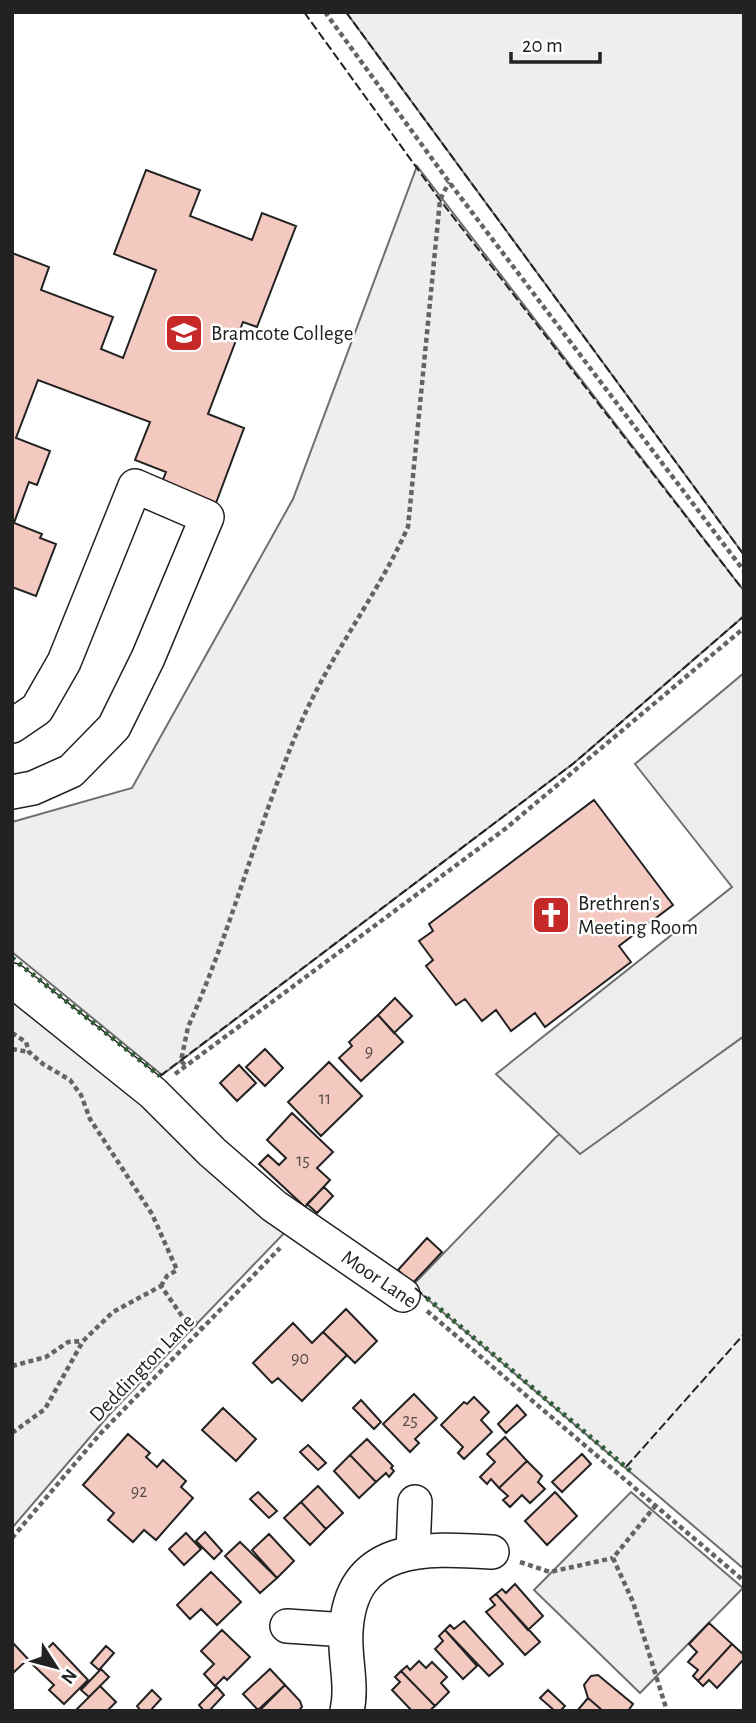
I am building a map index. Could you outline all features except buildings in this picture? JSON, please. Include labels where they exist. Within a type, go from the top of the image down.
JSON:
[{"type":"street","points":[[12,726],[37,709],[64,662],[135,486],[206,517],[148,658],[114,727],[71,771],[33,788],[12,792]]},
{"type":"street","name":"Moor Lane","points":[[12,980],[153,1093],[212,1152],[301,1226],[403,1295]]},
{"type":"street","points":[[413,1552],[415,1502]]},
{"type":"street","points":[[347,1711],[346,1630],[352,1601],[363,1581],[378,1564],[404,1552],[492,1552]]},
{"type":"street","points":[[287,1626],[346,1630]]},
{"type":"path","points":[[325,12],[449,182],[744,572]]},
{"type":"path","points":[[185,1065],[181,1060],[188,1027],[303,718],[345,637],[392,562],[408,527],[440,200],[449,182]]},
{"type":"path","points":[[153,1093],[185,1065],[505,829],[744,628]]},
{"type":"path","points":[[12,1033],[26,1042],[29,1052]]},
{"type":"path","points":[[12,1049],[29,1052],[70,1080],[81,1095],[90,1119],[152,1214],[177,1270],[167,1276],[160,1286],[113,1312],[83,1341],[46,1409],[12,1433]]},
{"type":"path","name":"Deddington Lane","points":[[12,1538],[100,1434],[301,1226]]},
{"type":"path","points":[[160,1286],[184,1322],[191,1329],[196,1324],[202,1329]]},
{"type":"path","name":"Moor Lane","points":[[403,1295],[423,1308],[744,1581]]},
{"type":"path","points":[[12,1366],[46,1357],[68,1342],[83,1341]]},
{"type":"path","points":[[492,1552],[509,1553],[524,1565],[550,1572],[613,1558],[656,1505]]},
{"type":"path","points":[[613,1558],[633,1602],[667,1711]]},
{"type":"shaded area","points":[[346,12],[744,12],[744,555]]},
{"type":"shaded area","points":[[417,166],[744,591],[744,616],[574,763],[162,1075],[12,952],[12,822],[132,788],[293,499]]},
{"type":"shaded area","points":[[744,673],[744,1036],[580,1154],[496,1074],[732,887],[635,764]]},
{"type":"shaded area","points":[[12,1000],[145,1099],[290,1227],[109,1415],[12,1528]]},
{"type":"shaded area","points":[[744,1036],[744,1569],[412,1286],[556,1137],[560,1134],[580,1153]]},
{"type":"shaded area","points":[[631,1492],[743,1588],[640,1693],[534,1590]]},
{"type":"hedge","points":[[12,958],[160,1076]]},
{"type":"hedge","points":[[427,1298],[634,1474]]},
{"type":"fence","points":[[304,12],[440,200],[744,591]]},
{"type":"fence","points":[[346,12],[744,555]]},
{"type":"fence","points":[[160,1076],[574,763],[744,616]]},
{"type":"fence","points":[[415,1288],[427,1298]]},
{"type":"fence","points":[[626,1467],[744,1334]]},
{"type":"place","name":"Bramcote College","points":[[184,333]]},
{"type":"place","name":"Brethren's Meeting Room","points":[[551,915]]}]
